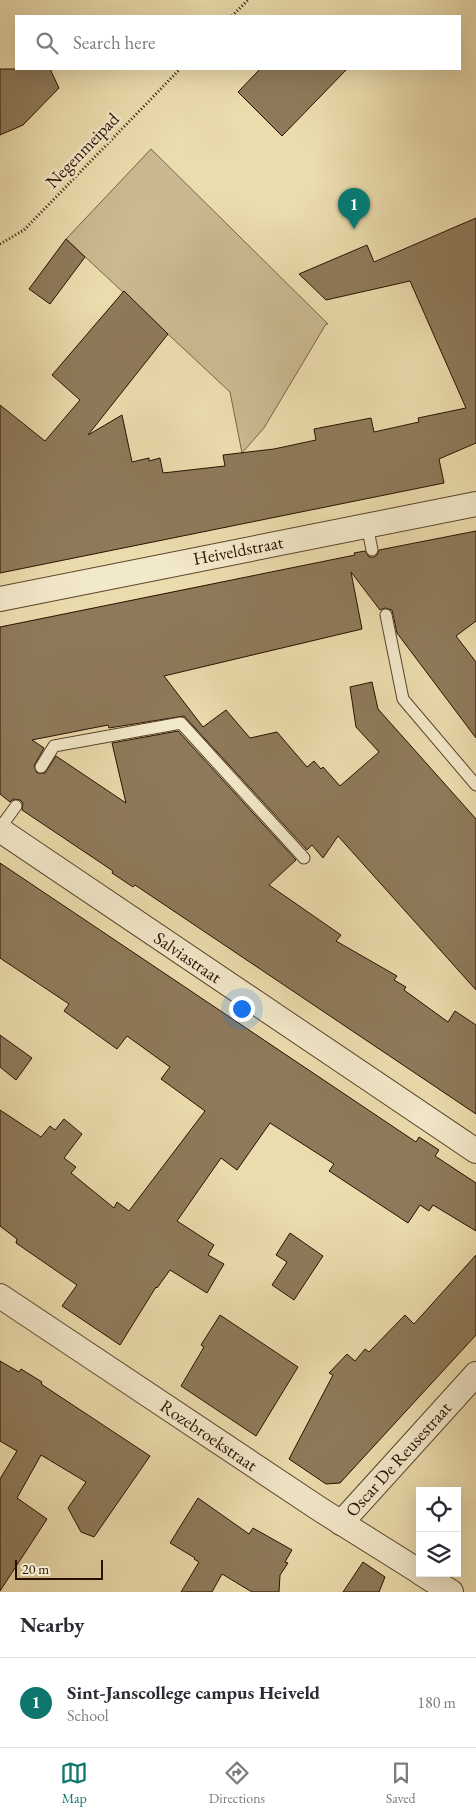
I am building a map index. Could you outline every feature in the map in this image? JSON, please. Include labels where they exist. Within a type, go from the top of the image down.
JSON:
[{"type":"street","name":"Heiveldstraat","points":[[0,599],[476,504]]},
{"type":"street","name":"Salviastraat","points":[[0,829],[476,1150]]},
{"type":"street","name":"Rozebroekstraat","points":[[0,1296],[341,1523],[416,1570]]},
{"type":"street","name":"Oscar De Reusestraat","points":[[341,1523],[476,1374]]},
{"type":"street","name":"Rozebroekstraat","points":[[427,1577],[451,1592]]},
{"type":"lane","points":[[368,525],[372,550]]},
{"type":"lane","points":[[386,615],[403,699],[476,785]]},
{"type":"lane","points":[[41,766],[54,746],[181,723],[304,858]]},
{"type":"lane","points":[[0,829],[16,806]]},
{"type":"path","points":[[233,15],[248,0]]},
{"type":"path","name":"Negenmeipad","points":[[0,244],[24,230],[179,70]]},
{"type":"shaded area","points":[[151,149],[328,324],[326,324],[264,428],[242,453],[230,392],[66,239]]},
{"type":"building","points":[[0,69],[50,70],[59,88],[23,125],[0,135]]},
{"type":"building","points":[[259,70],[346,70],[282,136],[238,92]]},
{"type":"building","points":[[476,218],[476,443],[439,459],[444,483],[0,573],[0,405],[45,441],[80,400],[52,375],[124,291],[168,334],[88,435],[122,415],[132,462],[149,458],[149,461],[160,458],[163,473],[225,466],[223,455],[274,449],[316,440],[314,429],[371,418],[374,432],[419,422],[418,418],[466,408],[410,281],[326,300],[299,274],[367,245],[374,262]]},
{"type":"building","points":[[66,239],[85,257],[50,304],[29,289]]},
{"type":"building","points":[[476,531],[476,621],[456,636],[476,662],[476,738],[397,633],[392,610],[385,608],[380,610],[351,572],[362,629],[164,676],[203,727],[226,710],[250,738],[277,732],[307,767],[314,761],[321,769],[323,767],[340,786],[379,752],[356,727],[350,687],[372,682],[378,709],[476,819],[476,990],[338,836],[323,858],[312,845],[307,850],[184,716],[109,728],[108,725],[32,740],[44,748],[34,766],[37,773],[45,773],[56,756],[126,803],[112,743],[178,731],[296,860],[269,885],[341,935],[336,941],[397,976],[394,980],[406,987],[404,990],[448,1022],[455,1011],[476,1025],[476,1114],[135,885],[133,887],[112,873],[113,871],[22,810],[23,803],[20,800],[13,799],[10,802],[0,794],[0,627],[355,555],[354,553],[365,551],[369,557],[374,557],[379,550]]},
{"type":"building","points":[[0,863],[416,1142],[419,1137],[439,1150],[435,1156],[476,1183],[476,1231],[433,1205],[429,1211],[420,1205],[408,1223],[329,1171],[334,1164],[270,1123],[237,1170],[221,1158],[177,1221],[214,1245],[208,1255],[224,1264],[207,1293],[170,1270],[156,1287],[120,1345],[62,1306],[77,1285],[16,1243],[17,1239],[0,1226],[0,1110],[41,1137],[50,1126],[55,1130],[64,1119],[82,1134],[64,1158],[76,1167],[71,1173],[114,1208],[117,1202],[129,1211],[205,1111],[161,1079],[170,1067],[127,1036],[117,1049],[64,1011],[69,1004],[0,958]]},
{"type":"building","points":[[0,1035],[32,1058],[16,1080],[0,1067]]},
{"type":"building","points":[[290,1233],[323,1256],[294,1300],[272,1285],[287,1262],[276,1255]]},
{"type":"building","points":[[476,1255],[476,1335],[340,1483],[326,1484],[289,1459],[333,1375],[329,1373],[347,1354],[355,1361],[365,1349],[369,1352],[405,1315],[414,1324]]},
{"type":"building","points":[[220,1315],[298,1367],[256,1436],[181,1386],[204,1347],[201,1345]]},
{"type":"building","points":[[0,1361],[19,1372],[21,1369],[42,1382],[41,1384],[150,1456],[94,1537],[81,1532],[68,1508],[86,1482],[41,1455],[17,1498],[47,1519],[0,1591],[0,1479],[17,1451],[0,1441]]},
{"type":"building","points":[[198,1498],[249,1534],[253,1528],[292,1550],[285,1562],[288,1563],[280,1575],[279,1592],[252,1592],[222,1574],[212,1592],[181,1592],[199,1562],[170,1543]]},
{"type":"building","points":[[363,1562],[385,1577],[379,1592],[343,1592]]},
{"type":"place","name":"Sint-Janscollege campus Heiveld","points":[[354,229]]}]
